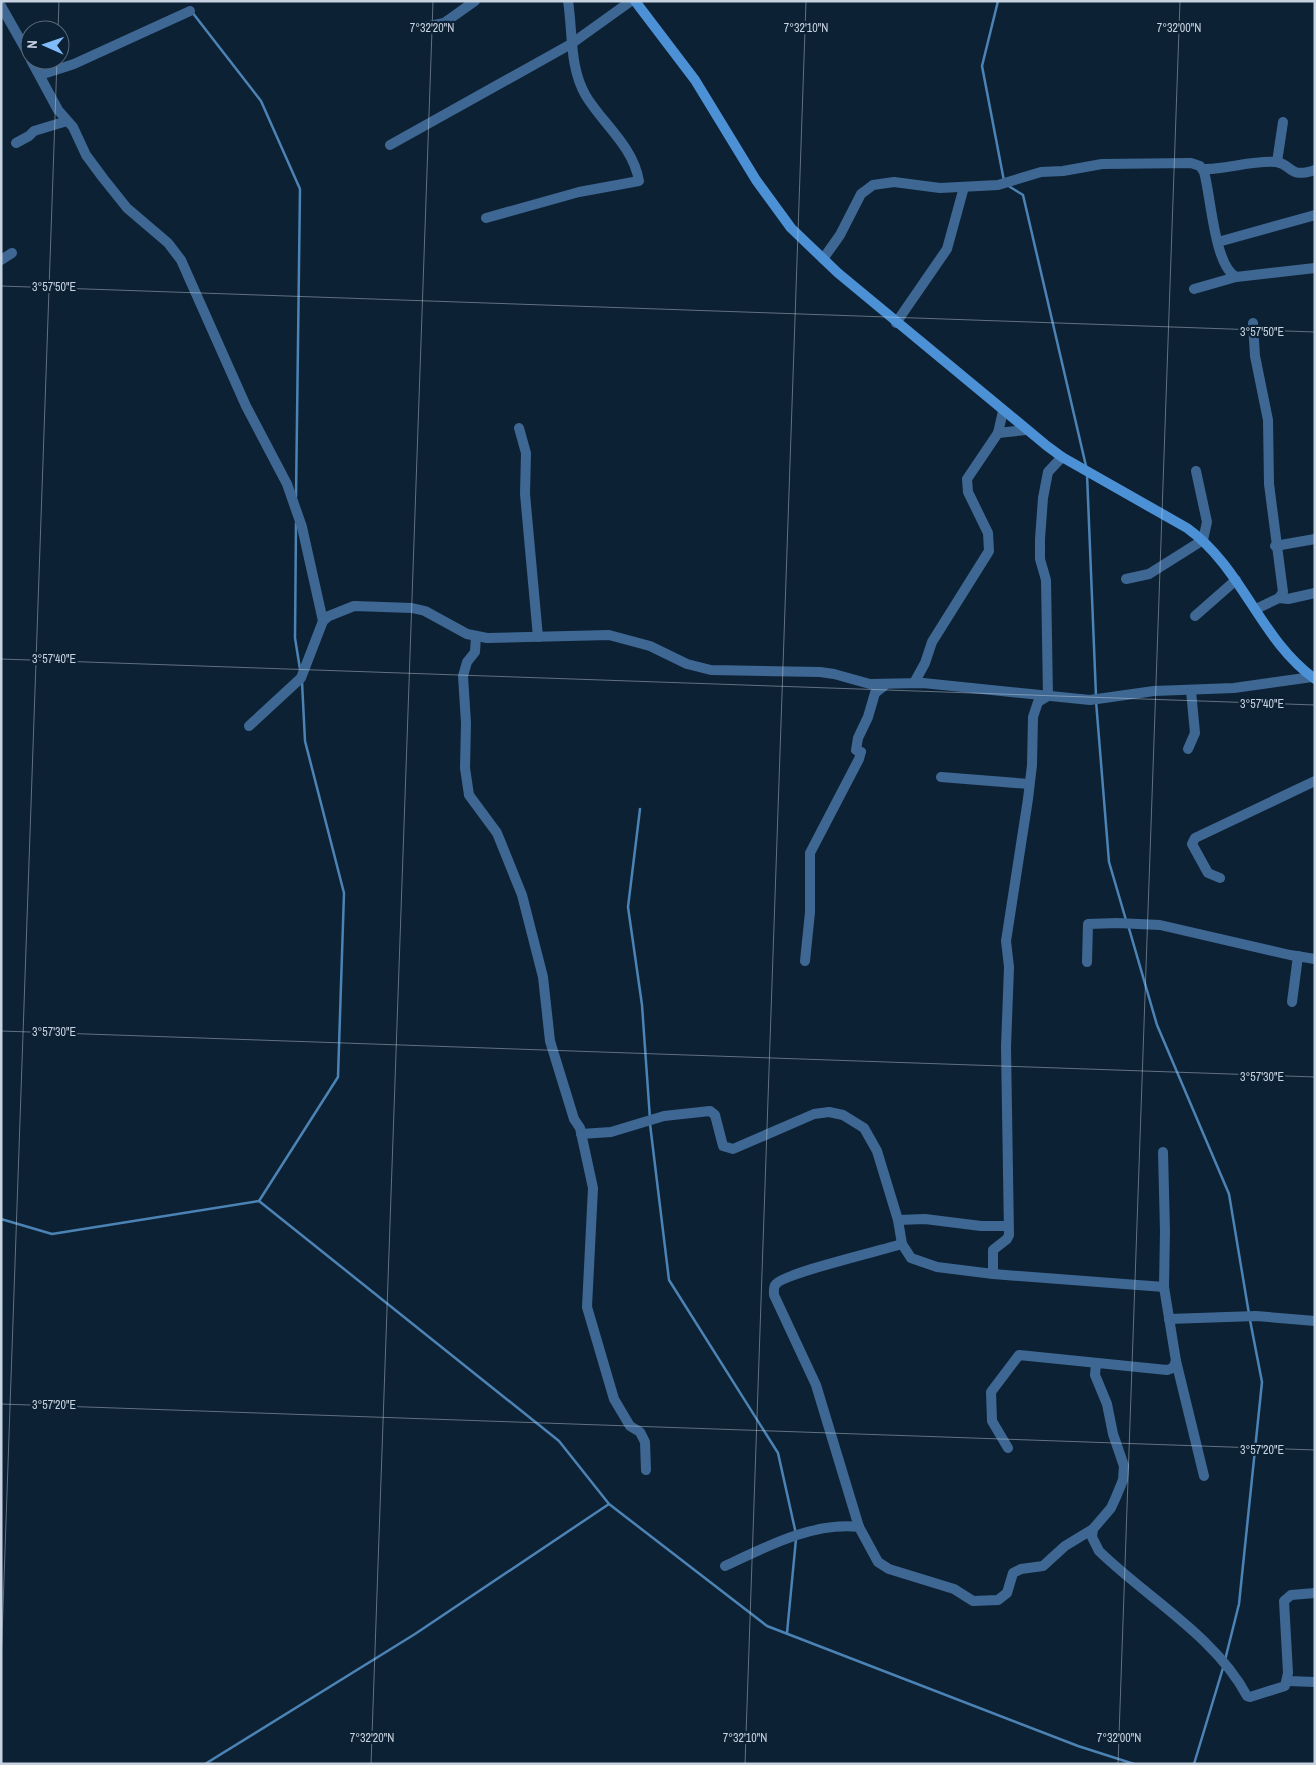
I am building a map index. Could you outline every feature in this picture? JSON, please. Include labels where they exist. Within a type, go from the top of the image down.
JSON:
[{"type":"main road","points":[[633,1],[695,80],[766,194],[791,228],[823,259],[896,323],[1026,430],[1062,457],[1187,528],[1203,540],[1213,549],[1236,580],[1283,649],[1300,669],[1313,678]]},
{"type":"street","points":[[425,27],[444,23],[476,1]]},
{"type":"street","points":[[486,218],[580,192],[639,180],[638,171],[619,139],[586,95],[571,44],[573,31],[568,1]]},
{"type":"street","points":[[390,145],[571,44],[633,1]]},
{"type":"street","points":[[1,6],[20,40]]},
{"type":"street","points":[[40,75],[74,64],[190,11]]},
{"type":"street","points":[[37,70],[58,110],[73,127],[86,156],[127,208],[168,243],[181,260],[246,406],[287,484],[302,527],[323,621],[301,678],[249,726]]},
{"type":"street","points":[[16,143],[30,136],[34,130],[67,121]]},
{"type":"street","points":[[1277,162],[1283,122]]},
{"type":"street","points":[[823,259],[840,235],[861,194],[874,185],[894,182],[929,187],[998,185],[1041,172],[1063,171],[1102,164],[1192,163],[1203,169],[1277,162],[1292,172],[1303,174],[1315,170]]},
{"type":"street","points":[[1203,169],[1218,242],[1226,268],[1236,277]]},
{"type":"street","points":[[896,323],[947,249],[964,187]]},
{"type":"street","points":[[1218,242],[1315,215]]},
{"type":"street","points":[[1,260],[12,253]]},
{"type":"street","points":[[1194,289],[1236,277],[1315,268]]},
{"type":"street","points":[[1253,323],[1255,356],[1268,420],[1269,484],[1275,546],[1283,592],[1279,598],[1256,609]]},
{"type":"street","points":[[914,683],[925,663],[932,642],[989,551],[988,533],[968,492],[967,479],[998,432],[1003,411]]},
{"type":"street","points":[[519,428],[526,453],[525,494],[538,637]]},
{"type":"street","points":[[998,432],[1026,430]]},
{"type":"street","points":[[1048,696],[1046,580],[1040,559],[1040,539],[1043,498],[1048,472],[1062,457]]},
{"type":"street","points":[[1126,579],[1149,574],[1203,540],[1207,522],[1196,471]]},
{"type":"street","points":[[1275,546],[1315,539]]},
{"type":"street","points":[[1195,616],[1236,580]]},
{"type":"street","points":[[1279,598],[1288,599],[1315,593]]},
{"type":"street","points":[[323,621],[341,610],[354,606],[412,608],[425,611],[476,636],[609,636],[650,646],[688,664],[711,670],[812,672],[834,674],[870,684],[914,683],[1090,700],[1154,691],[1191,692],[1270,685],[1313,678]]},
{"type":"street","points":[[476,636],[475,652],[467,662],[463,676],[466,722],[465,768],[469,795],[497,833],[522,895],[543,977],[550,1041],[574,1119],[581,1134],[593,1188],[587,1306],[614,1399],[630,1426],[640,1432],[645,1442],[646,1470]]},
{"type":"street","points":[[806,961],[810,912],[810,853],[859,759],[860,752],[856,750],[858,738],[868,717],[875,693],[885,685]]},
{"type":"street","points":[[1188,749],[1195,733],[1191,692]]},
{"type":"street","points":[[993,1274],[993,1250],[1007,1239],[1008,1226],[1006,1048],[1009,967],[1006,941],[1029,784],[1033,716],[1038,702],[1048,696]]},
{"type":"street","points":[[941,777],[1029,784]]},
{"type":"street","points":[[1220,878],[1208,873],[1192,844],[1195,838],[1315,780]]},
{"type":"street","points":[[1087,962],[1088,924],[1116,923],[1160,925],[1315,959]]},
{"type":"street","points":[[1292,1002],[1298,956]]},
{"type":"street","points":[[581,1134],[611,1132],[664,1116],[710,1111],[715,1115],[724,1146],[733,1149],[814,1114],[829,1112],[843,1114],[864,1128],[877,1151],[898,1220],[902,1244],[911,1258],[924,1263],[993,1274],[1164,1287]]},
{"type":"street","points":[[1163,1152],[1164,1287],[1176,1362],[1204,1476]]},
{"type":"street","points":[[898,1220],[925,1219],[981,1226],[1008,1226]]},
{"type":"street","points":[[902,1244],[820,1267],[783,1280],[774,1286],[774,1295],[816,1385],[859,1527],[878,1562],[889,1568],[954,1589],[973,1600],[987,1602],[998,1600],[1007,1593],[1013,1573],[1021,1569],[1043,1566],[1066,1546],[1094,1530]]},
{"type":"street","points":[[1169,1319],[1256,1316],[1315,1321]]},
{"type":"street","points":[[1008,1448],[992,1421],[991,1392],[1019,1355],[1167,1370],[1173,1368],[1176,1362]]},
{"type":"street","points":[[1096,1364],[1095,1375],[1107,1404],[1113,1434],[1124,1466],[1124,1473],[1111,1508],[1094,1530],[1092,1537],[1099,1551],[1202,1640],[1224,1664],[1247,1696],[1262,1695],[1277,1690],[1288,1682],[1315,1682]]},
{"type":"street","points":[[725,1566],[766,1546],[796,1536],[832,1527],[859,1527]]},
{"type":"street","points":[[1288,1682],[1284,1601],[1291,1595],[1315,1593]]},
{"type":"waterway","points":[[998,1],[982,66],[1004,181]]},
{"type":"waterway","points":[[192,12],[261,101],[300,189],[296,497]]},
{"type":"waterway","points":[[1007,185],[1023,195],[1086,466]]},
{"type":"waterway","points":[[1087,474],[1096,696]]},
{"type":"waterway","points":[[296,523],[295,638],[300,669]]},
{"type":"waterway","points":[[259,1201],[338,1077],[344,893],[305,741],[302,682]]},
{"type":"waterway","points":[[1096,701],[1109,862],[1126,920]]},
{"type":"waterway","points":[[640,809],[628,907],[642,1005],[650,1119]]},
{"type":"waterway","points":[[1128,925],[1157,1025],[1229,1194],[1249,1314]]},
{"type":"waterway","points":[[650,1124],[669,1280],[778,1453],[796,1534]]},
{"type":"waterway","points":[[1,1219],[52,1234],[259,1201],[559,1441],[609,1504],[767,1626],[1078,1746],[1134,1764]]},
{"type":"waterway","points":[[1225,1660],[1239,1604],[1262,1382],[1250,1320]]},
{"type":"waterway","points":[[205,1764],[415,1634],[609,1504]]},
{"type":"waterway","points":[[787,1633],[796,1539]]},
{"type":"waterway","points":[[1194,1764],[1223,1668]]}]
